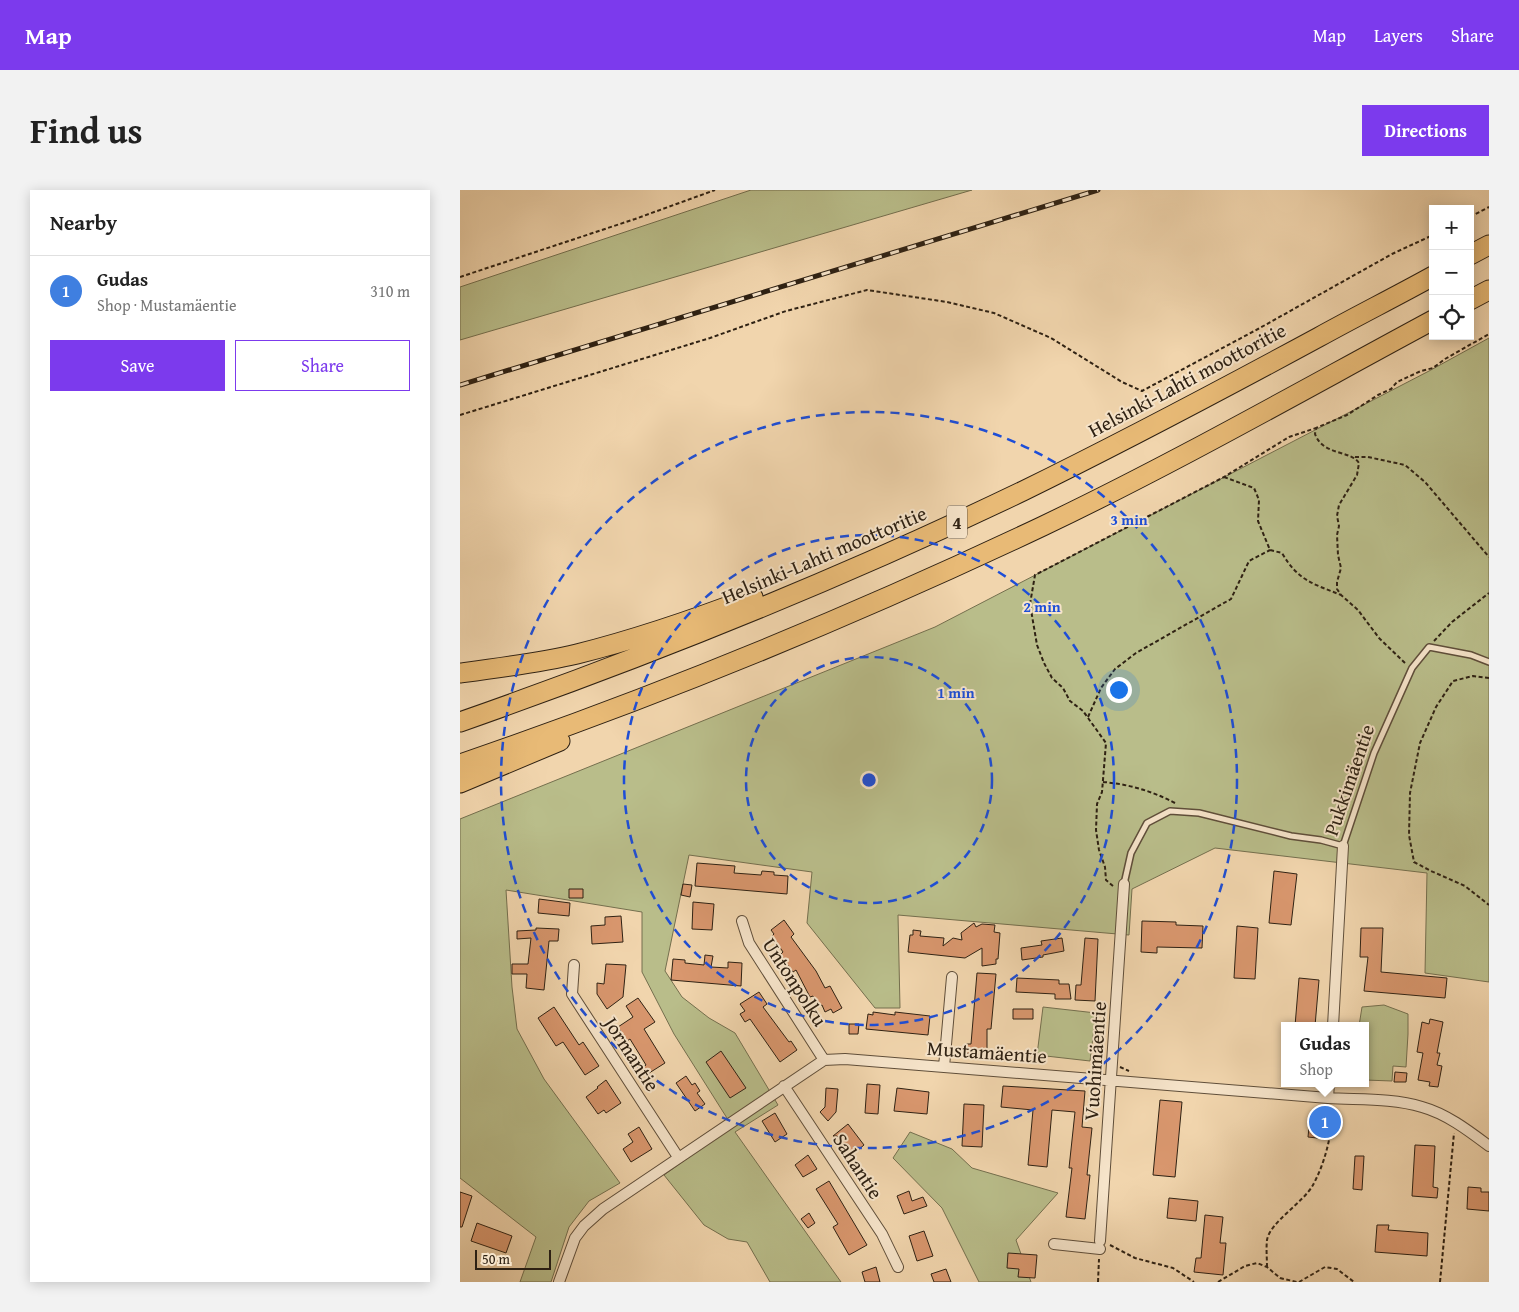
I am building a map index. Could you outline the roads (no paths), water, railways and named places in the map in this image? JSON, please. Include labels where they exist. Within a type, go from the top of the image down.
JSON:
[{"type":"highway","points":[[1474,253],[1489,245]]},
{"type":"highway","name":"Helsinki-Lahti moottoritie","points":[[460,722],[550,690],[709,628],[836,576],[996,503],[1127,439],[1429,278]]},
{"type":"highway","points":[[1474,298],[1489,290]]},
{"type":"highway","name":"4","points":[[460,764],[591,717],[745,658],[904,590],[1045,525],[1287,400],[1429,322]]},
{"type":"highway","points":[[460,674],[576,654],[689,621],[794,582],[836,576]]},
{"type":"highway","points":[[460,783],[591,728],[745,658]]},
{"type":"street","name":"Pukkimäentie","points":[[1333,1022],[1343,846]]},
{"type":"street","name":"Vuohimäentie","points":[[1054,1244],[1100,1245],[1124,888]]},
{"type":"street","name":"Untonpolku","points":[[742,921],[748,943],[824,1060]]},
{"type":"street","name":"Jormantie","points":[[574,966],[572,994],[678,1158]]},
{"type":"street","points":[[944,1067],[952,977]]},
{"type":"street","name":"Mustamäentie","points":[[824,1060],[844,1059],[1112,1080],[1331,1102],[1398,1102],[1422,1107],[1445,1116],[1489,1146]]},
{"type":"street","points":[[559,1282],[575,1238],[584,1226],[603,1209],[824,1060]]},
{"type":"street","name":"Sahantie","points":[[784,1086],[882,1234],[898,1267]]},
{"type":"street","points":[[1329,1087],[1331,1102]]},
{"type":"lane","name":"Pukkimäentie","points":[[1343,846],[1374,754],[1411,670],[1429,647],[1471,655],[1489,662]]},
{"type":"lane","points":[[1124,888],[1131,853],[1147,823],[1170,811],[1199,813],[1291,836],[1321,840],[1343,846]]},
{"type":"railway","points":[[460,385],[1098,190]]},
{"type":"place","name":"Gudas","points":[[1325,1122]]}]
